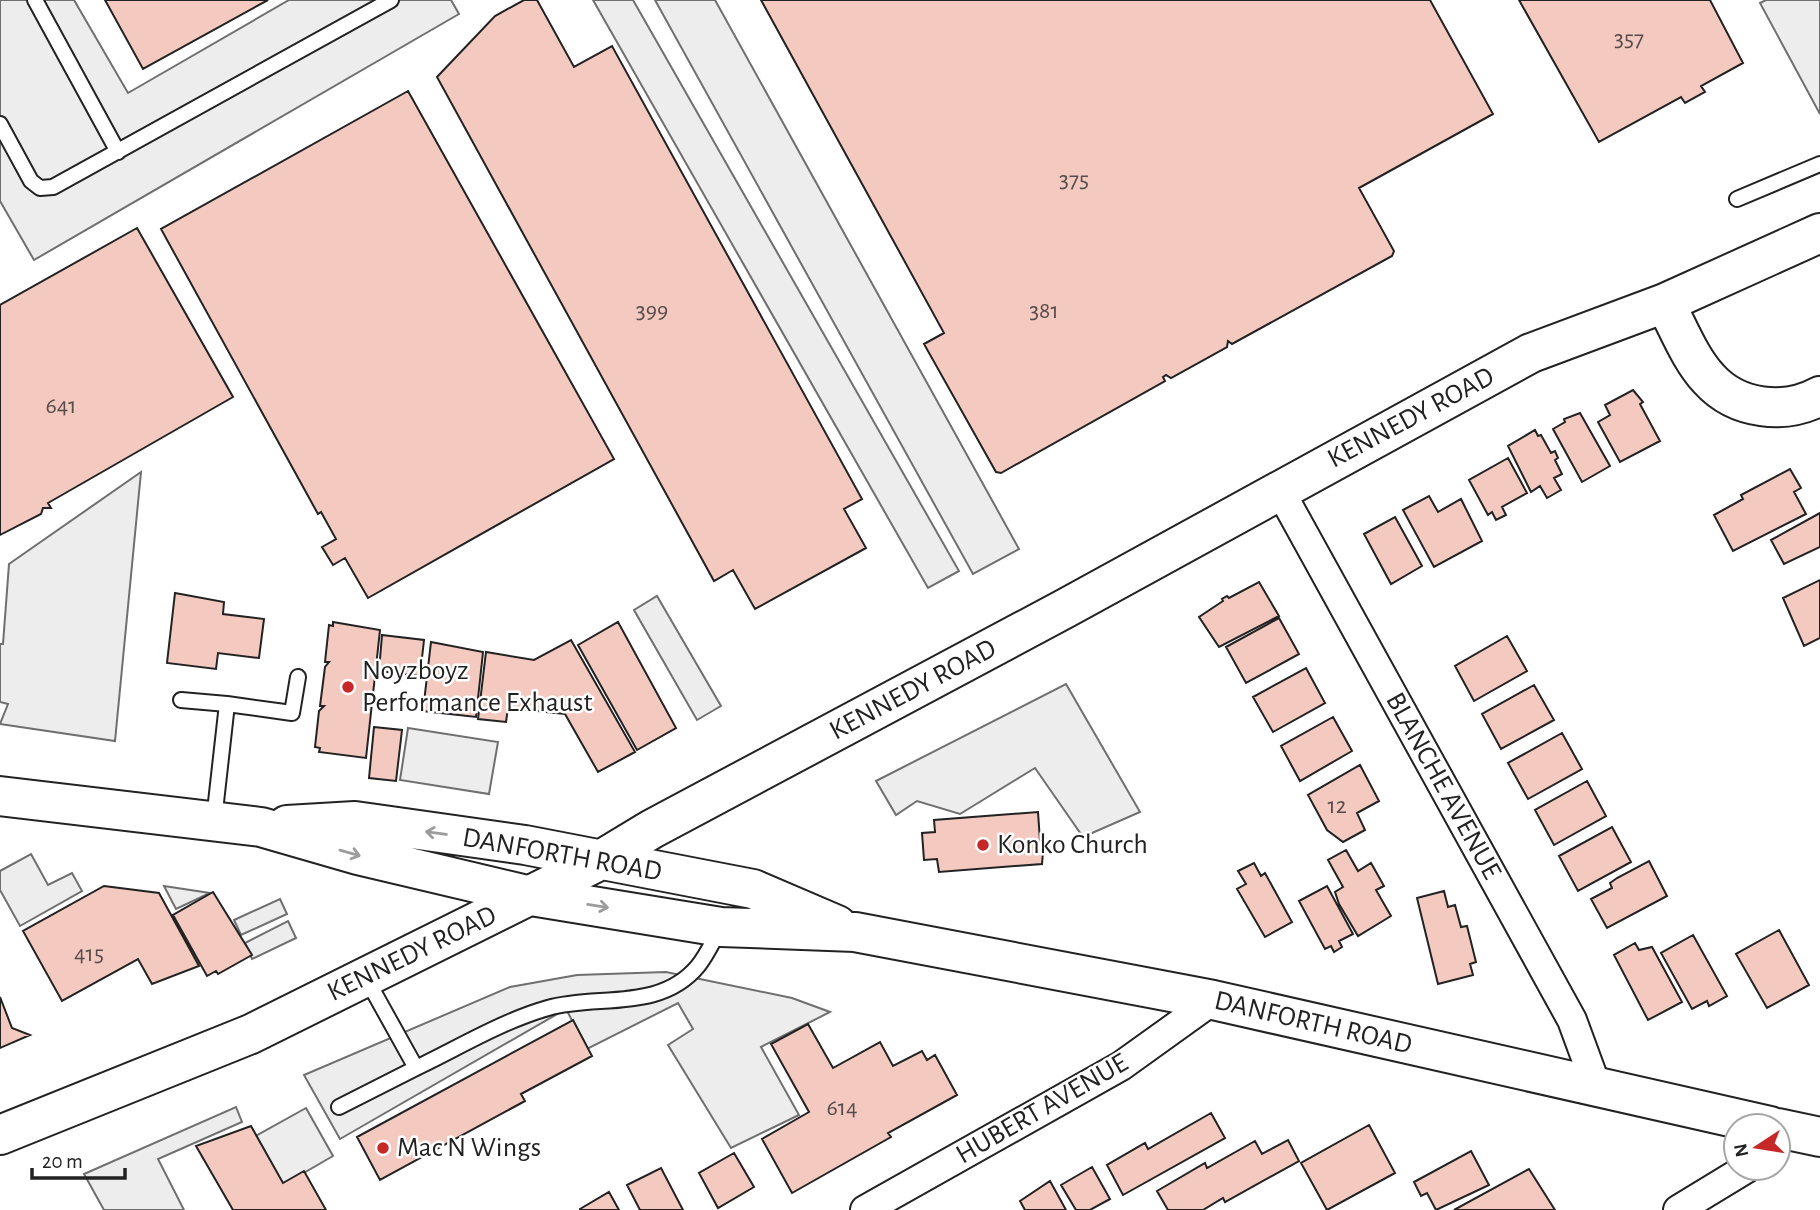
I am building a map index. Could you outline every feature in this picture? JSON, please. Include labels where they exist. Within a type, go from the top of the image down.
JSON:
[{"type":"main road","name":"KENNEDY ROAD","points":[[0,1135],[251,1034],[531,896],[1066,608],[1531,353],[1665,303],[1820,233]]},
{"type":"main road","points":[[1665,303],[1709,379],[1735,398],[1771,408],[1803,405],[1820,396]]},
{"type":"main road","name":"DANFORTH ROAD","points":[[0,796],[261,827],[358,855],[531,896],[721,927],[855,932],[1213,1000],[1722,1118]]},
{"type":"main road","name":"DANFORTH ROAD","points":[[261,827],[355,821],[525,845],[753,890],[855,932]]},
{"type":"street","name":"BLANCHE AVENUE","points":[[1279,489],[1572,1020],[1597,1088]]},
{"type":"street","name":"HUBERT AVENUE","points":[[865,1210],[1121,1066],[1213,1000]]},
{"type":"street","points":[[1678,1210],[1724,1182]]},
{"type":"lane","points":[[35,0],[118,152]]},
{"type":"lane","points":[[0,124],[32,181],[40,188],[53,187],[391,0]]},
{"type":"lane","points":[[1737,199],[1820,164]]},
{"type":"lane","points":[[181,700],[292,713],[298,677]]},
{"type":"lane","points":[[214,821],[227,704]]},
{"type":"lane","points":[[339,1107],[416,1068],[545,1009],[576,1001],[613,1002],[649,996],[675,986],[698,966],[721,927]]},
{"type":"lane","points":[[366,977],[416,1068]]},
{"type":"shaded area","points":[[0,0],[74,0],[128,93],[289,0],[451,0],[459,14],[34,260],[0,201]]},
{"type":"shaded area","points":[[593,0],[633,0],[959,571],[928,588]]},
{"type":"shaded area","points":[[655,0],[715,0],[1019,549],[973,574]]},
{"type":"shaded area","points":[[1766,0],[1820,0],[1820,114],[1760,3]]},
{"type":"shaded area","points":[[141,472],[115,741],[0,724],[8,704],[0,702],[0,644],[3,644],[9,564]]},
{"type":"shaded area","points":[[657,596],[721,706],[697,720],[634,610]]},
{"type":"shaded area","points":[[1066,684],[1140,812],[1083,837],[1035,768],[960,814],[917,801],[896,815],[876,781]]},
{"type":"shaded area","points":[[408,728],[498,742],[489,794],[400,780]]},
{"type":"shaded area","points":[[31,854],[48,885],[72,873],[82,891],[20,926],[0,890],[0,871]]},
{"type":"shaded area","points":[[164,886],[210,893],[176,909]]},
{"type":"shaded area","points":[[280,899],[287,914],[241,935],[234,920]]},
{"type":"shaded area","points":[[288,921],[296,938],[252,959],[245,943]]},
{"type":"shaded area","points":[[666,972],[792,998],[830,1012],[761,1047],[799,1115],[731,1148],[668,1045],[693,1029],[678,1003],[587,1049],[566,1009],[340,1139],[304,1075],[510,987],[577,975]]},
{"type":"shaded area","points":[[236,1107],[242,1122],[158,1159],[184,1210],[104,1210],[84,1174]]},
{"type":"shaded area","points":[[306,1108],[333,1156],[281,1186],[254,1137]]},
{"type":"building","points":[[105,0],[268,0],[143,69]]},
{"type":"building","points":[[524,0],[537,0],[574,67],[612,46],[862,499],[844,509],[866,548],[755,609],[733,570],[714,581],[437,77],[495,16]]},
{"type":"building","points":[[761,0],[1430,0],[1493,114],[1359,188],[1394,251],[1392,256],[1232,344],[1228,341],[1227,347],[1171,378],[1166,375],[1163,377],[1165,381],[1001,473],[996,472],[924,344],[944,333]]},
{"type":"building","points":[[1519,0],[1710,0],[1743,63],[1701,86],[1705,92],[1685,103],[1681,97],[1599,142]]},
{"type":"building","points":[[408,91],[614,459],[368,598],[345,558],[333,565],[322,547],[336,539],[321,512],[318,514],[161,229]]},
{"type":"building","points":[[137,228],[233,397],[48,503],[51,508],[43,508],[41,514],[0,535],[0,305]]},
{"type":"building","points":[[1633,390],[1643,402],[1640,404],[1660,441],[1620,462],[1598,422],[1610,415],[1605,405]]},
{"type":"building","points":[[1580,413],[1610,466],[1582,482],[1553,429],[1565,422],[1564,419]]},
{"type":"building","points":[[1535,430],[1551,453],[1555,451],[1558,458],[1555,460],[1562,474],[1554,478],[1561,490],[1547,498],[1540,486],[1531,492],[1508,446]]},
{"type":"building","points":[[1508,458],[1527,493],[1502,507],[1506,515],[1496,520],[1492,512],[1488,515],[1469,480]]},
{"type":"building","points":[[1790,469],[1801,488],[1794,492],[1806,514],[1733,551],[1714,515],[1743,499],[1741,495]]},
{"type":"building","points":[[1429,496],[1438,512],[1461,499],[1482,541],[1434,567],[1403,510]]},
{"type":"building","points":[[1820,513],[1820,547],[1784,564],[1771,540]]},
{"type":"building","points":[[1395,517],[1422,566],[1391,584],[1364,534]]},
{"type":"building","points":[[1820,580],[1820,638],[1804,646],[1783,598]]},
{"type":"building","points":[[1259,582],[1279,616],[1219,647],[1199,617],[1227,596],[1229,598]]},
{"type":"building","points":[[175,593],[224,602],[223,614],[264,619],[259,658],[218,653],[216,669],[167,663]]},
{"type":"building","points":[[1279,618],[1299,654],[1246,683],[1226,647]]},
{"type":"building","name":"Noyzboyz Performance Exhaust","points":[[333,622],[380,630],[366,758],[319,752],[320,748],[315,747],[319,711],[324,706],[320,706],[325,667],[329,662],[325,662],[329,625],[333,626]]},
{"type":"building","points":[[618,622],[676,728],[637,750],[578,645]]},
{"type":"building","points":[[382,635],[424,640],[420,676],[379,671]]},
{"type":"building","points":[[1507,636],[1527,671],[1474,701],[1455,666]]},
{"type":"building","points":[[571,640],[635,752],[598,772],[565,714],[508,708],[506,722],[478,719],[486,652],[534,660]]},
{"type":"building","points":[[431,642],[483,652],[476,717],[423,711]]},
{"type":"building","points":[[1306,668],[1325,703],[1273,732],[1253,697]]},
{"type":"building","points":[[1534,685],[1554,720],[1501,749],[1482,714]]},
{"type":"building","points":[[1333,717],[1352,751],[1300,781],[1281,746]]},
{"type":"building","points":[[374,727],[402,730],[396,781],[369,778]]},
{"type":"building","points":[[1562,733],[1582,769],[1528,799],[1508,763]]},
{"type":"building","points":[[1360,765],[1379,801],[1357,813],[1365,830],[1343,842],[1327,830],[1308,795]]},
{"type":"building","points":[[1587,781],[1606,816],[1554,845],[1535,810]]},
{"type":"building","name":"Konko Church","points":[[1038,812],[1040,841],[1044,840],[1042,864],[939,872],[937,859],[924,860],[922,833],[935,832],[934,820]]},
{"type":"building","points":[[1612,827],[1631,862],[1578,891],[1559,856]]},
{"type":"building","points":[[1346,850],[1358,871],[1371,863],[1384,886],[1376,890],[1391,916],[1358,936],[1339,904],[1335,892],[1343,887],[1328,860]]},
{"type":"building","points":[[1649,861],[1667,896],[1607,928],[1591,899],[1612,888],[1610,883],[1617,878]]},
{"type":"building","points":[[1254,863],[1261,876],[1265,873],[1292,922],[1265,937],[1237,889],[1246,884],[1238,871]]},
{"type":"building","points":[[104,886],[159,893],[199,966],[152,984],[138,959],[62,1001],[23,931]]},
{"type":"building","points":[[1327,886],[1353,934],[1339,941],[1342,947],[1334,952],[1331,946],[1325,949],[1299,901]]},
{"type":"building","points":[[1444,891],[1448,907],[1455,905],[1461,927],[1467,926],[1476,962],[1470,964],[1473,975],[1438,984],[1417,898]]},
{"type":"building","points":[[213,892],[252,955],[218,974],[216,971],[207,976],[173,915]]},
{"type":"building","points":[[1779,930],[1809,985],[1767,1008],[1736,954]]},
{"type":"building","points":[[1693,935],[1727,996],[1709,1006],[1707,1001],[1692,1009],[1661,953]]},
{"type":"building","points":[[1635,943],[1639,950],[1652,947],[1682,1002],[1648,1020],[1614,955]]},
{"type":"building","points":[[0,997],[12,1028],[30,1035],[0,1048]]},
{"type":"building","points":[[573,1020],[592,1056],[521,1094],[525,1101],[380,1180],[357,1137]]},
{"type":"building","points":[[808,1024],[833,1068],[880,1042],[893,1066],[922,1051],[927,1060],[935,1055],[957,1095],[888,1133],[891,1137],[792,1193],[762,1139],[809,1112],[771,1044]]},
{"type":"building","points":[[1211,1113],[1225,1138],[1123,1195],[1107,1165],[1145,1143],[1148,1149]]},
{"type":"building","points":[[1369,1125],[1395,1173],[1327,1210],[1301,1163]]},
{"type":"building","points":[[251,1126],[283,1183],[304,1171],[326,1210],[233,1210],[196,1146]]},
{"type":"building","points":[[1288,1140],[1299,1161],[1225,1202],[1223,1198],[1203,1210],[1168,1210],[1157,1191],[1205,1163],[1207,1168],[1255,1141],[1262,1154]]},
{"type":"building","points":[[1471,1151],[1489,1185],[1436,1210],[1427,1193],[1421,1196],[1414,1182]]},
{"type":"building","points":[[734,1153],[754,1187],[718,1208],[699,1173]]},
{"type":"building","points":[[1092,1167],[1110,1199],[1090,1210],[1076,1210],[1061,1185]]},
{"type":"building","points":[[661,1168],[683,1210],[640,1210],[627,1185]]},
{"type":"building","points":[[1529,1169],[1555,1210],[1454,1210]]},
{"type":"building","points":[[1050,1181],[1066,1210],[1025,1210],[1020,1201]]},
{"type":"building","points":[[609,1192],[619,1210],[580,1210],[580,1209]]},
{"type":"place","name":"Noyzboyz Performance Exhaust","points":[[348,687]]},
{"type":"place","name":"Konko Church","points":[[983,845]]},
{"type":"place","name":"Mac N Wings","points":[[383,1148]]}]
